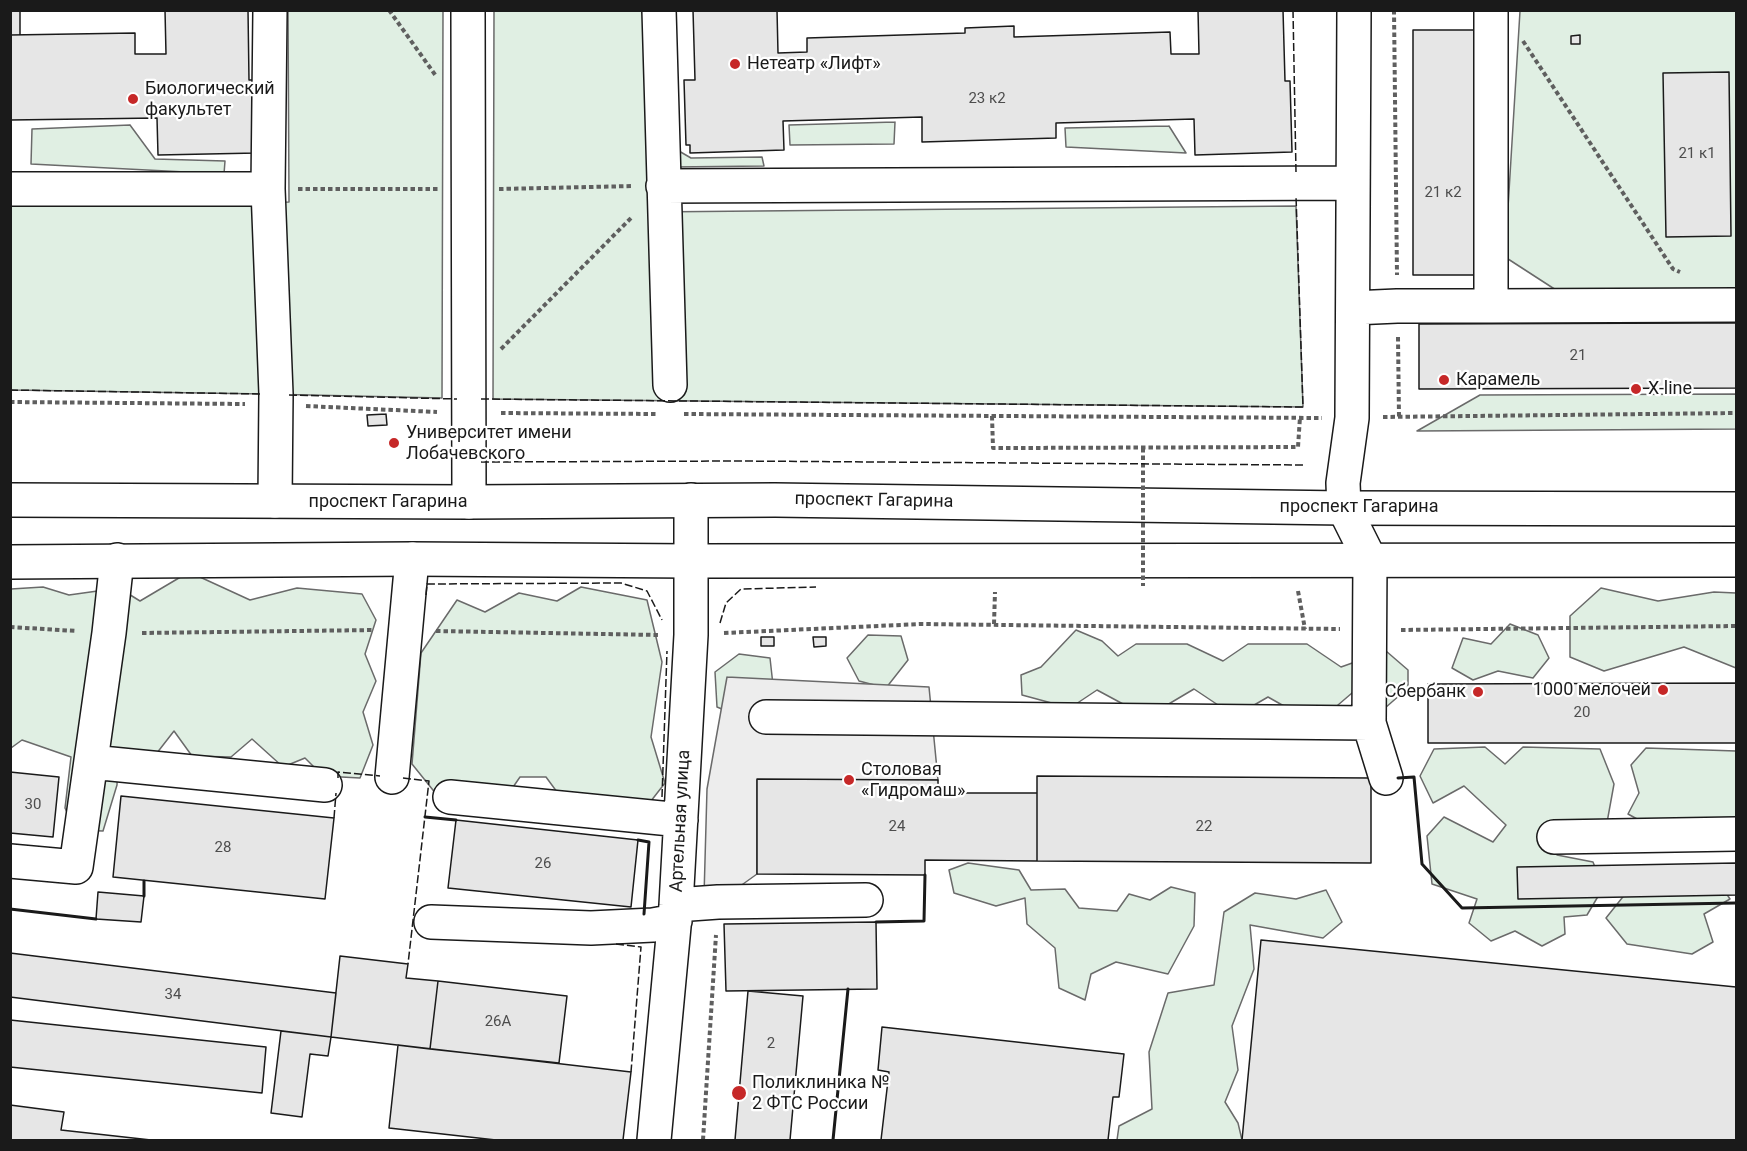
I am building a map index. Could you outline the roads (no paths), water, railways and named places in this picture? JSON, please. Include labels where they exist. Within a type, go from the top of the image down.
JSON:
[{"type":"main road","points":[[270,10],[268,189],[276,394],[275,501]]},
{"type":"main road","points":[[468,10],[469,502]]},
{"type":"main road","points":[[659,10],[670,385]]},
{"type":"main road","points":[[1354,10],[1352,418],[1344,483],[1344,508],[1370,560],[1369,723],[1386,778]]},
{"type":"main road","points":[[1491,10],[1491,306]]},
{"type":"main road","points":[[663,186],[1353,183]]},
{"type":"main road","points":[[10,189],[268,189]]},
{"type":"main road","points":[[1353,308],[1737,305]]},
{"type":"main road","name":"проспект Гагарина","points":[[10,500],[469,502],[691,500],[1344,508],[1737,509]]},
{"type":"main road","name":"Артельная улица","points":[[654,1140],[675,913],[681,820],[691,635],[691,500]]},
{"type":"main road","points":[[392,777],[412,559]]},
{"type":"main road","points":[[10,562],[412,559],[1737,560]]},
{"type":"main road","points":[[10,861],[76,867],[117,560]]},
{"type":"main road","points":[[766,717],[1369,723]]},
{"type":"main road","points":[[91,762],[325,785]]},
{"type":"main road","points":[[450,797],[681,820]]},
{"type":"main road","points":[[1554,837],[1737,834]]},
{"type":"main road","points":[[431,922],[591,927],[652,925],[675,913],[718,902],[866,900]]},
{"type":"place","name":"Нетеатр «Лифт»","points":[[735,64]]},
{"type":"place","name":"Биологический факультет","points":[[133,99]]},
{"type":"place","name":"Карамель","points":[[1444,380]]},
{"type":"place","name":"X-line","points":[[1636,389]]},
{"type":"place","name":"Университет имени Лобачевского","points":[[394,443]]},
{"type":"place","name":"1000 мелочей","points":[[1663,690]]},
{"type":"place","name":"Сбербанк","points":[[1478,692]]},
{"type":"place","name":"Столовая «Гидромаш»","points":[[849,780]]},
{"type":"place","name":"Поликлиника № 2 ФТС России","points":[[739,1093]]}]
